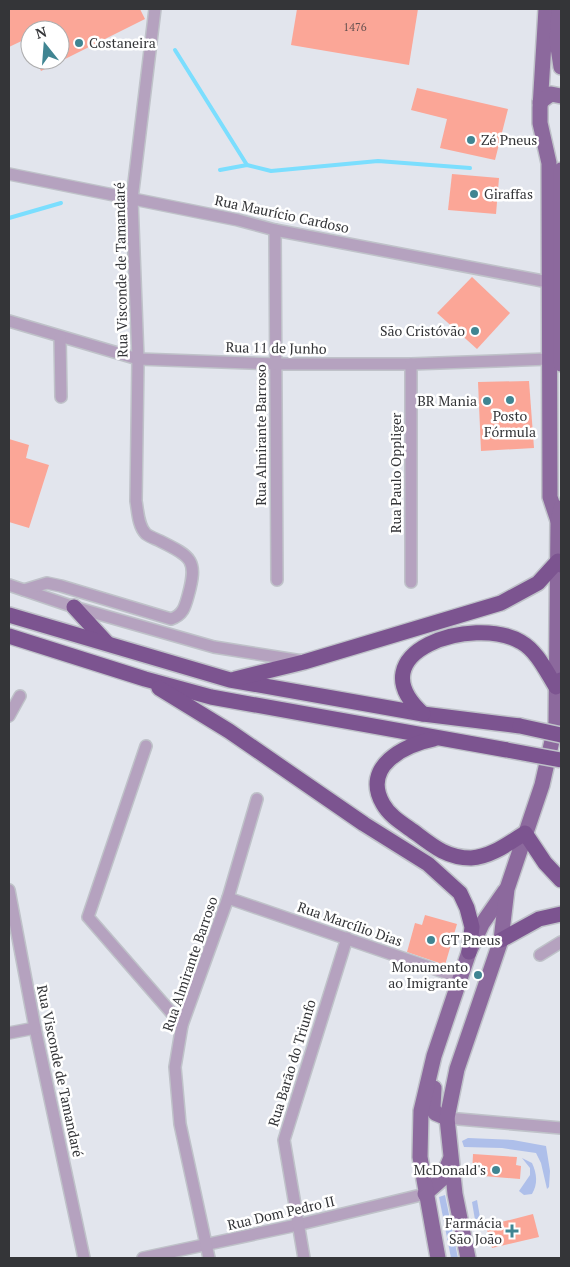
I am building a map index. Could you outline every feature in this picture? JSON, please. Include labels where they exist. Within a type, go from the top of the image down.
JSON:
[{"type":"highway","points":[[230,680],[304,662],[501,603],[538,583],[560,563]]},
{"type":"highway","points":[[74,607],[108,644]]},
{"type":"highway","points":[[9,615],[230,680],[423,714],[520,726],[561,734]]},
{"type":"highway","points":[[423,714],[412,704],[407,695],[403,675],[406,663],[413,654],[439,639],[478,633],[509,636],[522,642],[534,653],[559,683]]},
{"type":"highway","points":[[9,636],[145,679],[211,697],[561,760]]},
{"type":"highway","points":[[145,679],[229,731],[364,824],[428,864],[460,893],[467,908],[472,927],[470,952]]},
{"type":"highway","points":[[440,738],[412,745],[390,757],[379,777],[378,787],[382,802],[391,814],[441,852],[455,857],[472,858],[496,851],[526,833],[545,863],[561,880]]},
{"type":"highway","points":[[501,940],[539,919],[561,914]]},
{"type":"main road","points":[[546,9],[540,123],[549,163],[548,282],[555,361]]},
{"type":"main road","points":[[559,9],[557,41],[561,67]]},
{"type":"main road","points":[[540,102],[551,94],[561,96]]},
{"type":"main road","points":[[438,1258],[420,1157],[421,1111],[434,1056],[470,952],[482,924],[506,888],[526,833],[542,785],[556,723],[559,683],[559,514],[550,497],[561,251],[561,170]]},
{"type":"main road","points":[[468,1258],[455,1194],[447,1118],[457,1069],[501,940],[506,888]]},
{"type":"main road","points":[[461,978],[468,981],[471,986],[474,1018]]},
{"type":"main road","points":[[434,1056],[433,1107],[435,1113],[447,1118]]},
{"type":"main road","points":[[426,1194],[442,1180],[448,1169],[451,1155]]},
{"type":"street","name":"Rua Visconde de Tamandaré","points":[[24,590],[47,583],[171,619],[177,617],[184,610],[194,574],[192,565],[183,553],[146,534],[139,520],[136,501],[138,359],[132,199],[155,9]]},
{"type":"street","name":"Rua Maurício Cardoso","points":[[9,174],[238,220],[275,230],[548,282]]},
{"type":"street","name":"Rua Almirante Barroso","points":[[275,230],[277,580]]},
{"type":"street","name":"Rua 11 de Junho","points":[[9,321],[60,338],[138,359],[276,364],[555,361]]},
{"type":"street","points":[[60,338],[60,397]]},
{"type":"street","name":"Rua Paulo Oppliger","points":[[411,364],[411,582]]},
{"type":"street","points":[[9,585],[74,607],[214,647],[304,662]]},
{"type":"street","points":[[9,716],[20,696]]},
{"type":"street","points":[[146,746],[88,917],[182,1025]]},
{"type":"street","name":"Rua Almirante Barroso","points":[[209,1258],[180,1124],[174,1067],[182,1025],[228,898],[257,800]]},
{"type":"street","name":"Rua Visconde de Tamandaré","points":[[9,890],[35,1028],[84,1258]]},
{"type":"street","name":"Rua Marcílio Dias","points":[[228,898],[461,978]]},
{"type":"street","name":"Rua Barão do Triunfo","points":[[304,1258],[284,1140],[347,938]]},
{"type":"street","points":[[540,955],[561,942]]},
{"type":"street","points":[[9,1033],[35,1028]]},
{"type":"street","points":[[447,1118],[561,1128]]},
{"type":"street","name":"Rua Dom Pedro II","points":[[143,1258],[206,1246],[426,1194]]},
{"type":"shaded area","points":[[468,1138],[513,1140],[546,1146],[550,1171],[549,1187],[547,1189],[541,1163],[536,1153],[502,1148],[464,1147],[462,1141]]},
{"type":"shaded area","points":[[522,1158],[532,1163],[535,1171],[536,1183],[532,1194],[524,1195],[519,1191],[530,1175],[530,1168]]},
{"type":"shaded area","points":[[445,1195],[458,1258],[451,1258],[439,1197]]},
{"type":"shaded area","points":[[477,1200],[481,1223],[476,1226],[472,1202]]},
{"type":"building","name":"Costaneira","points":[[9,9],[140,9],[145,19],[70,56],[70,20],[20,20],[20,42],[9,47]]},
{"type":"building","points":[[297,9],[418,9],[409,65],[291,45]]},
{"type":"building","points":[[417,88],[508,109],[495,160],[440,148],[447,119],[411,110]]},
{"type":"building","name":"Giraffas","points":[[452,174],[499,178],[496,214],[448,210]]},
{"type":"building","name":"São Cristóvão","points":[[472,277],[510,313],[477,349],[437,313]]},
{"type":"building","points":[[529,381],[534,448],[481,451],[478,382]]},
{"type":"building","points":[[9,439],[29,445],[26,458],[49,465],[29,528],[9,522]]},
{"type":"building","name":"GT Pneus","points":[[425,915],[457,924],[445,965],[407,952],[415,923],[422,925]]},
{"type":"building","name":"McDonald's","points":[[473,1154],[517,1157],[516,1165],[521,1166],[520,1179],[472,1175]]},
{"type":"building","name":"Farmácia São João","points":[[533,1214],[539,1237],[492,1248],[486,1226]]},
{"type":"waterway","points":[[175,50],[247,165]]},
{"type":"waterway","points":[[220,170],[247,165],[271,171],[378,161],[470,168]]},
{"type":"waterway","points":[[9,218],[61,203]]},
{"type":"place","name":"Costaneira","points":[[79,43]]},
{"type":"place","name":"Zé Pneus","points":[[471,140]]},
{"type":"place","name":"Giraffas","points":[[474,194]]},
{"type":"place","name":"São Cristóvão","points":[[475,331]]},
{"type":"place","name":"Posto Fórmula","points":[[510,400]]},
{"type":"place","name":"BR Mania","points":[[487,401]]},
{"type":"place","name":"GT Pneus","points":[[431,940]]},
{"type":"place","name":"Monumento ao Imigrante","points":[[478,975]]},
{"type":"place","name":"McDonald's","points":[[496,1170]]},
{"type":"place","name":"Farmácia São João","points":[[512,1231]]}]
